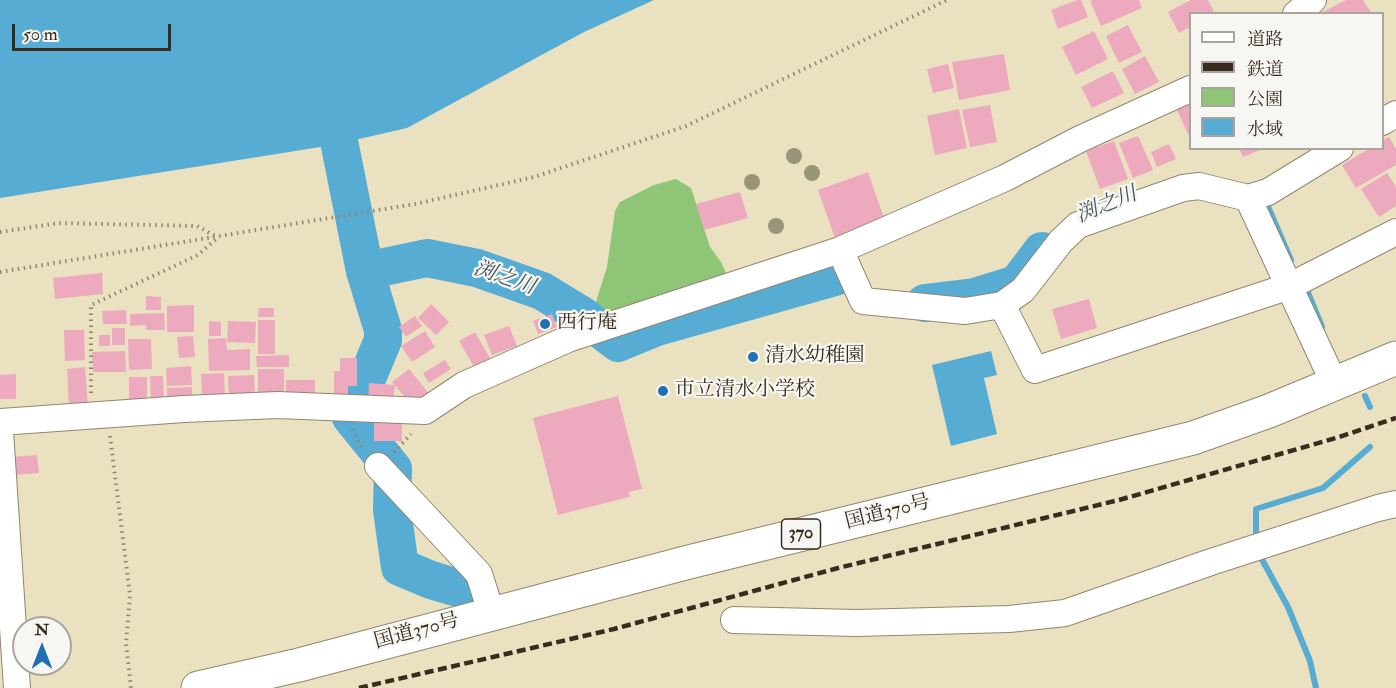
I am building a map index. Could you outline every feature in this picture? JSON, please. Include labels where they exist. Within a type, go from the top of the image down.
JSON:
[{"type":"highway","name":"国道370号","points":[[198,688],[299,665],[491,612],[1193,438],[1335,385],[1396,358]]},
{"type":"street","points":[[1298,12],[1313,0]]},
{"type":"street","points":[[0,422],[278,405],[425,411],[464,385],[568,339],[840,250],[1005,178],[1080,140],[1189,90]]},
{"type":"street","points":[[840,250],[863,301],[965,311],[1002,305],[1023,290],[1061,241],[1078,225],[1184,188],[1199,186],[1248,198],[1268,192],[1337,150]]},
{"type":"street","points":[[1248,198],[1335,385]]},
{"type":"street","points":[[1002,305],[1035,370],[1290,286],[1396,232]]},
{"type":"street","points":[[0,431],[17,688]]},
{"type":"street","points":[[387,475],[478,574],[491,612]]},
{"type":"street","points":[[734,620],[856,622],[1009,619],[1065,613],[1233,555],[1396,504]]},
{"type":"path","points":[[0,272],[415,204],[534,177],[686,126],[947,0]]},
{"type":"path","points":[[0,232],[70,223],[197,226],[217,237]]},
{"type":"path","points":[[91,404],[91,305],[198,255],[217,237]]},
{"type":"path","points":[[347,421],[358,441],[387,475]]},
{"type":"path","points":[[110,426],[130,595],[126,644],[131,688]]},
{"type":"green space","points":[[676,179],[691,188],[710,247],[721,262],[729,280],[605,320],[594,308],[607,267],[615,211],[620,202],[654,185]]},
{"type":"water","points":[[0,0],[654,0],[584,32],[407,128],[333,145],[0,198]]},
{"type":"water","points":[[991,351],[997,375],[984,378],[997,434],[951,446],[932,365]]},
{"type":"building","points":[[1081,0],[1088,17],[1058,29],[1051,10]]},
{"type":"building","points":[[1139,0],[1142,8],[1101,26],[1090,1]]},
{"type":"building","points":[[1191,0],[1208,0],[1214,12],[1189,12],[1189,28],[1179,33],[1168,12]]},
{"type":"building","points":[[1346,0],[1363,0],[1371,12],[1323,12]]},
{"type":"building","points":[[1128,25],[1142,52],[1119,63],[1106,36]]},
{"type":"building","points":[[1094,31],[1108,59],[1076,75],[1062,47]]},
{"type":"building","points":[[1004,54],[1010,90],[959,100],[952,62]]},
{"type":"building","points":[[1145,56],[1159,82],[1135,94],[1122,69]]},
{"type":"building","points":[[948,64],[954,88],[933,93],[927,69]]},
{"type":"building","points":[[1113,71],[1124,93],[1092,108],[1081,87]]},
{"type":"building","points":[[1189,102],[1189,136],[1176,108]]},
{"type":"building","points":[[990,105],[997,142],[970,147],[962,110]]},
{"type":"building","points":[[959,109],[967,148],[935,155],[927,116]]},
{"type":"building","points":[[1138,136],[1153,170],[1133,178],[1119,143]]},
{"type":"building","points":[[1389,137],[1396,149],[1396,165],[1356,188],[1342,165],[1367,150],[1384,150],[1384,140]]},
{"type":"building","points":[[1114,141],[1128,179],[1100,189],[1086,151]]},
{"type":"building","points":[[1169,144],[1176,159],[1157,167],[1151,152]]},
{"type":"building","points":[[1240,150],[1260,150],[1243,157]]},
{"type":"building","points":[[868,172],[885,221],[835,238],[818,190]]},
{"type":"building","points":[[1387,173],[1396,187],[1396,206],[1379,217],[1361,189]]},
{"type":"building","points":[[740,192],[748,218],[704,230],[696,204]]},
{"type":"building","points":[[102,273],[103,294],[55,299],[53,278]]},
{"type":"building","points":[[146,296],[161,297],[161,310],[146,310]]},
{"type":"building","points":[[1089,299],[1097,328],[1061,339],[1052,309]]},
{"type":"building","points":[[431,304],[449,322],[436,335],[418,318]]},
{"type":"building","points":[[194,305],[194,332],[167,332],[167,306]]},
{"type":"building","points":[[259,308],[274,308],[274,317],[258,317]]},
{"type":"building","points":[[126,310],[127,324],[103,324],[102,311]]},
{"type":"building","points":[[164,313],[165,330],[146,330],[146,325],[130,326],[130,314]]},
{"type":"building","points":[[552,314],[557,327],[538,334],[533,321]]},
{"type":"building","points":[[415,316],[422,326],[406,337],[399,327]]},
{"type":"building","points":[[258,320],[275,320],[275,354],[258,354]]},
{"type":"building","points":[[209,321],[221,322],[221,336],[209,336]]},
{"type":"building","points":[[228,321],[256,322],[255,343],[227,342]]},
{"type":"building","points":[[509,326],[517,346],[492,355],[484,335]]},
{"type":"building","points":[[112,328],[125,328],[125,345],[112,345]]},
{"type":"building","points":[[64,330],[84,330],[85,360],[65,361]]},
{"type":"building","points":[[425,331],[435,347],[412,362],[401,346]]},
{"type":"building","points":[[475,332],[490,358],[474,367],[459,341]]},
{"type":"building","points":[[99,335],[110,335],[110,346],[99,346]]},
{"type":"building","points":[[193,336],[195,357],[179,358],[177,337]]},
{"type":"building","points":[[226,338],[227,350],[250,349],[250,370],[209,371],[208,339]]},
{"type":"building","points":[[128,339],[151,339],[152,369],[129,370]]},
{"type":"building","points":[[125,351],[126,372],[93,372],[92,352]]},
{"type":"building","points":[[289,355],[289,367],[257,367],[256,356]]},
{"type":"building","points":[[340,358],[357,358],[357,386],[348,386],[348,399],[334,399],[334,371],[340,371]]},
{"type":"building","points":[[445,360],[451,369],[429,383],[423,373]]},
{"type":"building","points":[[191,366],[192,385],[167,386],[166,368]]},
{"type":"building","points":[[85,367],[88,407],[69,407],[67,369]]},
{"type":"building","points":[[258,369],[284,369],[284,400],[258,400]]},
{"type":"building","points":[[409,369],[431,396],[415,409],[392,382]]},
{"type":"building","points":[[224,373],[225,400],[202,400],[201,374]]},
{"type":"building","points":[[16,374],[16,399],[0,399],[0,375]]},
{"type":"building","points":[[254,375],[255,397],[229,397],[228,376]]},
{"type":"building","points":[[150,376],[163,376],[164,402],[151,403]]},
{"type":"building","points":[[129,377],[147,377],[147,405],[129,405]]},
{"type":"building","points":[[286,380],[315,380],[315,399],[286,399]]},
{"type":"building","points":[[369,383],[395,385],[393,404],[368,403]]},
{"type":"building","points":[[192,387],[192,401],[167,402],[167,388]]},
{"type":"building","points":[[618,396],[642,489],[629,492],[630,497],[558,515],[533,418]]},
{"type":"building","points":[[374,423],[402,423],[402,441],[374,441]]},
{"type":"building","points":[[37,455],[39,473],[12,475],[11,457]]},
{"type":"waterway","name":"渕之川","points":[[319,0],[331,101],[365,271],[383,330],[383,340],[351,417],[393,469],[392,510],[400,567],[431,580],[478,594]]},
{"type":"waterway","points":[[1266,202],[1291,260]]},
{"type":"waterway","name":"渕之川","points":[[925,303],[975,297],[1017,284],[1042,251]]},
{"type":"waterway","name":"渕之川","points":[[365,271],[427,258],[477,268],[542,291],[583,316],[618,343],[657,327],[835,277]]},
{"type":"waterway","points":[[1307,290],[1322,327]]},
{"type":"waterway","points":[[1365,396],[1370,407]]},
{"type":"waterway","points":[[1256,541],[1256,509],[1323,488],[1370,447]]},
{"type":"waterway","points":[[1259,554],[1288,607],[1310,661],[1316,688]]},
{"type":"railway","points":[[359,688],[614,629],[838,568],[1119,500],[1336,438],[1396,418]]},
{"type":"place","name":"西行庵","points":[[545,324]]},
{"type":"place","name":"清水幼稚園","points":[[753,357]]},
{"type":"place","name":"市立清水小学校","points":[[663,391]]}]
